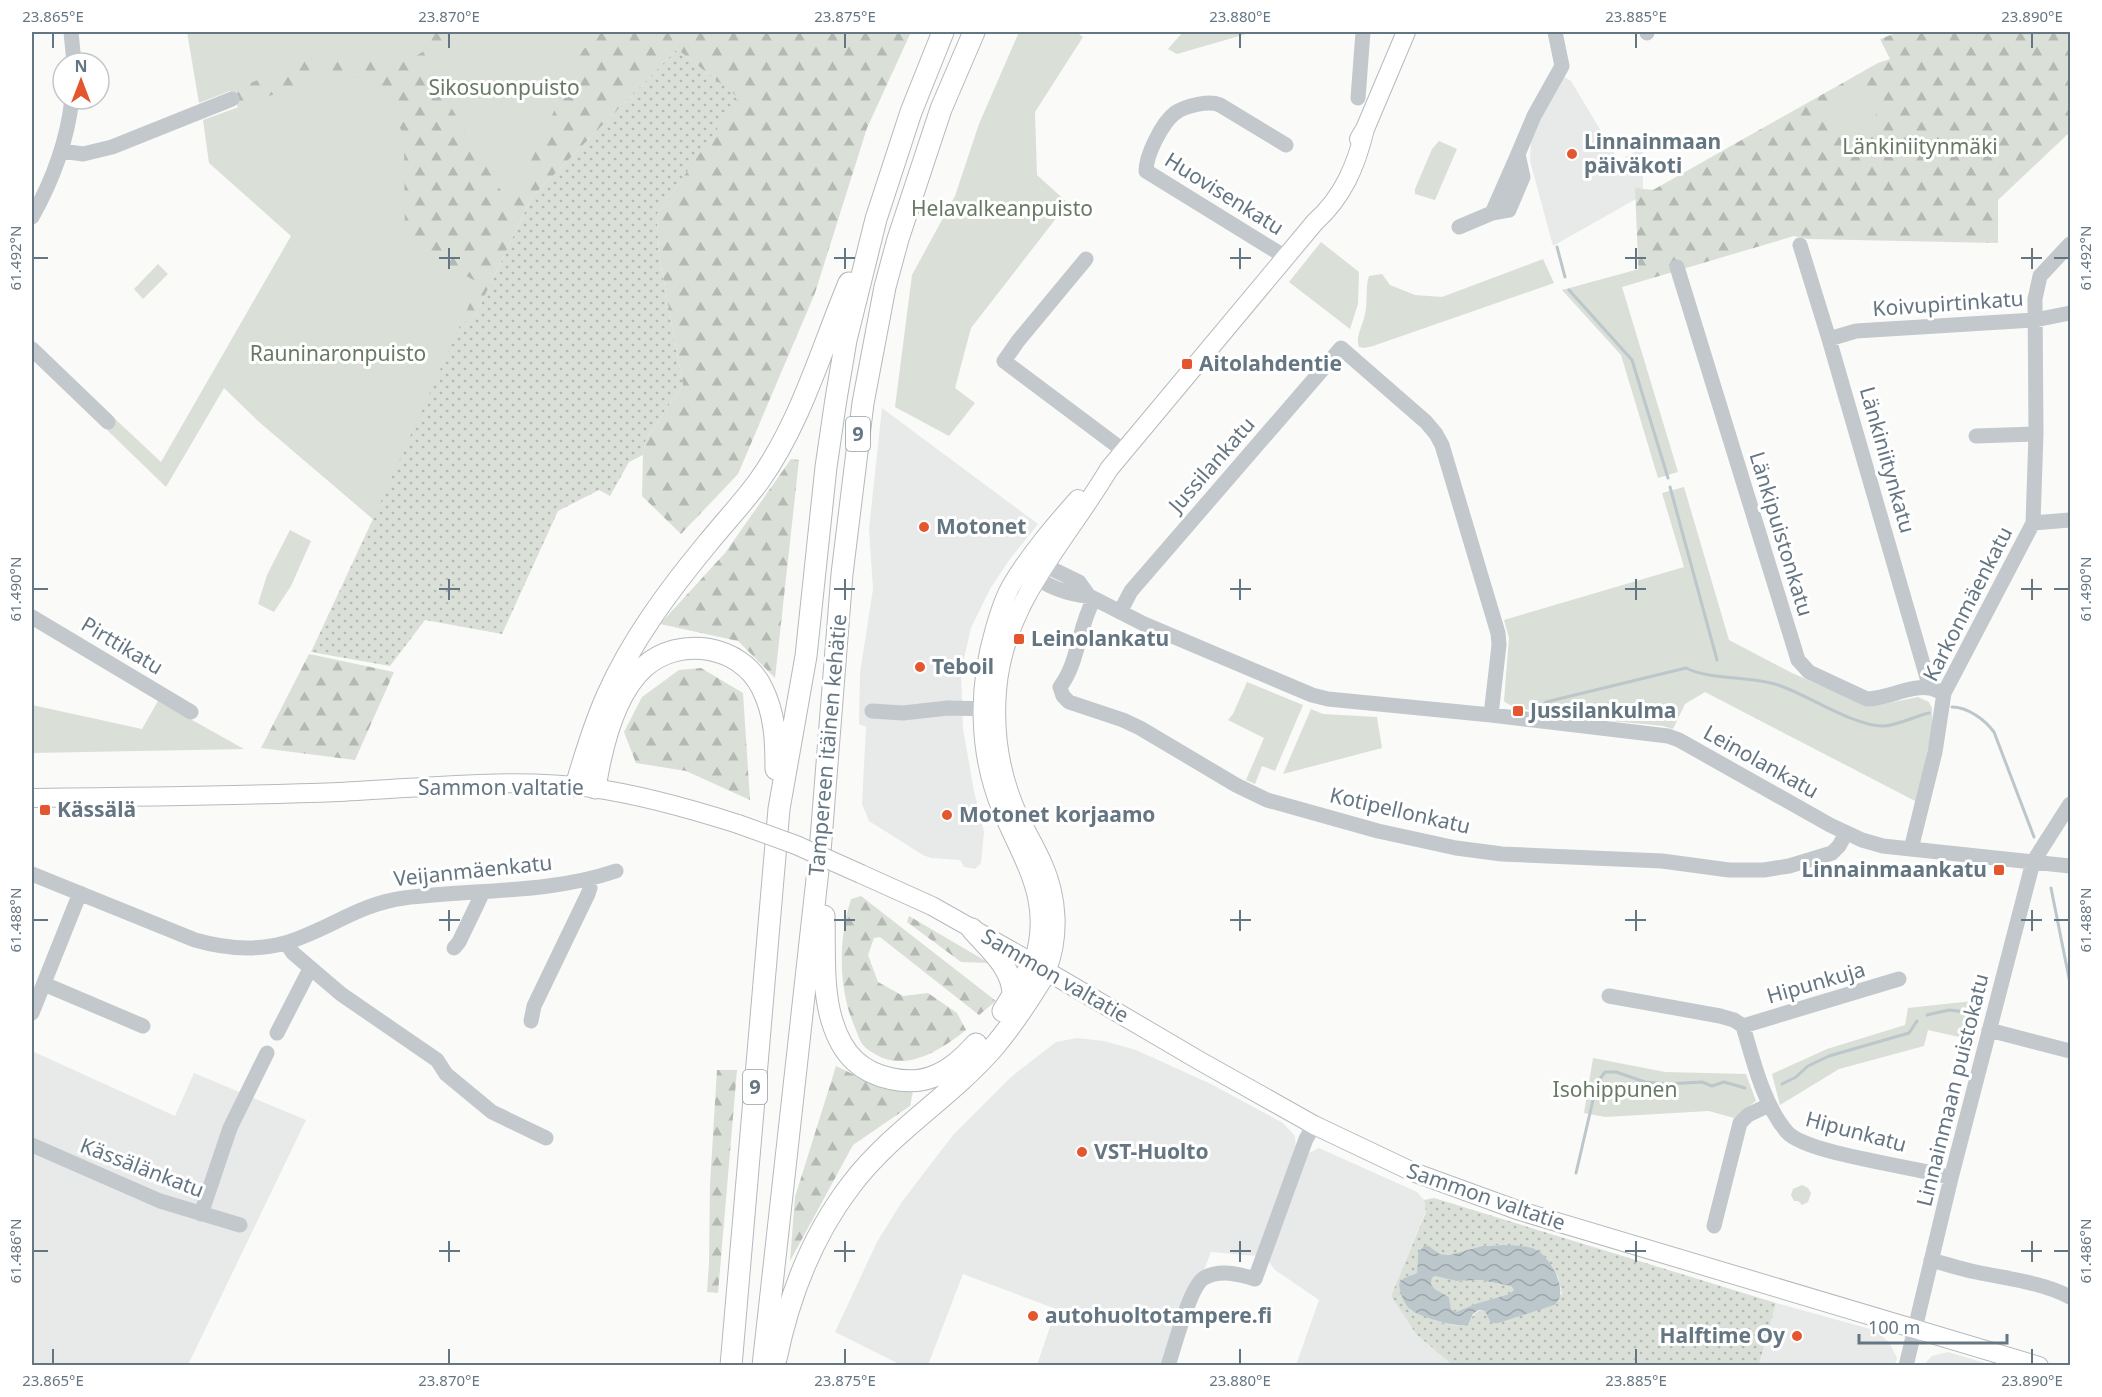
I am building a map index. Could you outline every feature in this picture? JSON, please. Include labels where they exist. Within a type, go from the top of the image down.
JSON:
[{"type":"highway","name":"Tampereen itäinen kehätie","points":[[731,1365],[779,809],[806,656],[826,468],[842,363],[859,281],[876,219],[911,112],[943,32]]},
{"type":"highway","name":"Tampereen itäinen kehätie","points":[[763,1365],[820,852],[842,574],[853,474],[872,348],[885,287],[916,179],[941,109],[974,32]]},
{"type":"highway","points":[[586,787],[592,733],[621,667],[641,634],[686,571],[759,480],[793,422],[876,219]]},
{"type":"highway","points":[[586,787],[598,770],[610,726],[630,683],[644,667],[657,658],[687,648],[700,648],[715,650],[734,659],[753,674],[761,686],[774,722],[779,809]]},
{"type":"highway","points":[[820,852],[829,1006],[838,1036],[855,1061],[881,1075],[894,1079],[932,1078],[960,1061],[1040,967]]},
{"type":"highway","points":[[972,929],[1007,970],[1012,979],[1013,997]]},
{"type":"highway","points":[[775,1365],[788,1307],[809,1253],[850,1185],[883,1149],[991,1050],[1010,1026],[1040,967]]},
{"type":"main road","points":[[1040,967],[1041,916],[1037,894],[1030,869],[1004,816],[991,779],[985,745],[989,709],[997,690],[1005,652],[1035,569],[1040,543],[1089,486],[1109,469],[1315,222],[1322,204],[1365,129],[1406,32]]},
{"type":"main road","points":[[989,709],[1004,776],[1013,803],[1043,864],[1053,891],[1056,923],[1051,958],[1040,967]]},
{"type":"main road","name":"Sammon valtatie","points":[[32,798],[296,793],[442,785],[586,787],[677,806],[738,824],[796,845],[932,906],[1314,1125],[1413,1172],[1520,1211],[2038,1365]]},
{"type":"main road","points":[[1001,945],[1027,939],[1034,931],[1041,916]]},
{"type":"street","points":[[71,32],[73,51]]},
{"type":"street","points":[[1358,98],[1363,32]]},
{"type":"street","points":[[1459,227],[1492,213],[1534,116],[1562,66],[1555,32]]},
{"type":"street","points":[[62,151],[83,154],[105,149],[232,99]]},
{"type":"street","name":"Huovisenkatu","points":[[1286,145],[1220,105],[1206,103],[1176,112],[1157,137],[1146,162],[1146,171],[1287,258]]},
{"type":"street","points":[[32,217],[62,151],[70,111]]},
{"type":"street","name":"Länkiniitynkatu","points":[[1800,244],[1937,691]]},
{"type":"street","name":"Karkonmäenkatu","points":[[1911,849],[1935,752],[1937,691],[2033,523],[2036,434],[2035,299],[2040,276],[2070,244]]},
{"type":"street","points":[[1086,259],[1004,361],[1124,451]]},
{"type":"street","name":"Länkipuistonkatu","points":[[1677,267],[1798,660],[1809,672],[1867,699],[1916,689],[1937,691]]},
{"type":"street","name":"Koivupirtinkatu","points":[[1829,339],[1856,332],[2035,320],[2070,313]]},
{"type":"street","name":"Jussilankatu","points":[[1120,612],[1131,591],[1341,348],[1426,422],[1442,445],[1498,633],[1499,645],[1491,715]]},
{"type":"street","points":[[32,349],[108,422]]},
{"type":"street","points":[[1976,436],[2036,434]]},
{"type":"street","points":[[2033,523],[2070,520]]},
{"type":"street","name":"Leinolankatu","points":[[1035,569],[1075,596],[1091,597],[1120,612],[1312,695],[1328,699],[1668,736],[1846,833],[1872,843],[2070,866]]},
{"type":"street","name":"Kotipellonkatu","points":[[1091,597],[1070,670],[1060,687],[1063,696],[1069,702],[1140,728],[1236,785],[1267,800],[1378,831],[1456,848],[1502,854],[1662,861],[1729,870],[1764,870],[1821,858],[1832,853],[1839,846],[1846,833]]},
{"type":"street","name":"Pirttikatu","points":[[32,617],[191,712]]},
{"type":"street","points":[[872,711],[903,713],[948,708],[989,709]]},
{"type":"street","points":[[2033,862],[2070,804]]},
{"type":"street","name":"Linnainmaan puistokatu","points":[[1906,1365],[1951,1178],[2033,862]]},
{"type":"street","name":"Veijanmäenkatu","points":[[32,874],[174,932],[207,943],[254,948],[286,942],[379,903],[403,898],[483,892],[587,880],[616,871]]},
{"type":"street","points":[[531,1021],[534,1006],[588,894],[590,888],[587,880]]},
{"type":"street","points":[[454,948],[483,892]]},
{"type":"street","points":[[32,1013],[80,893]]},
{"type":"street","points":[[286,942],[293,953],[309,969],[341,994],[437,1060],[446,1074],[492,1112],[546,1138]]},
{"type":"street","points":[[277,1033],[309,969]]},
{"type":"street","name":"Hipunkuja","points":[[1743,1026],[1877,988],[1899,979]]},
{"type":"street","points":[[44,984],[143,1026]]},
{"type":"street","points":[[1610,996],[1720,1016],[1734,1020],[1743,1026]]},
{"type":"street","name":"Hipunkatu","points":[[1743,1026],[1769,1105],[1788,1134],[1797,1141],[1951,1178]]},
{"type":"street","points":[[1989,1030],[2070,1051]]},
{"type":"street","points":[[201,1214],[230,1128],[267,1053]]},
{"type":"street","points":[[1714,1226],[1740,1123],[1748,1115],[1769,1105]]},
{"type":"street","points":[[1168,1365],[1193,1292],[1203,1279],[1217,1274],[1238,1273],[1255,1279],[1306,1139],[1314,1125]]},
{"type":"street","name":"Kässälänkatu","points":[[32,1145],[137,1192],[240,1225]]},
{"type":"street","points":[[1931,1260],[1977,1272],[2022,1280],[2070,1297]]},
{"type":"shaded area","name":"Linnainmaan päiväkoti","points":[[1563,76],[1571,81],[1619,161],[1643,147],[1643,195],[1553,246],[1530,161],[1531,138]]},
{"type":"shaded area","points":[[882,408],[1038,524],[990,589],[971,628],[961,672],[963,729],[984,832],[981,863],[975,869],[964,867],[960,860],[931,858],[923,855],[869,821],[862,804],[866,727],[859,724],[860,673],[873,589],[869,529]]},
{"type":"shaded area","points":[[1077,1038],[1104,1041],[1136,1050],[1211,1084],[1283,1123],[1295,1136],[1296,1151],[1256,1256],[1211,1252],[1167,1365],[1037,1365],[1056,1309],[963,1274],[928,1365],[901,1365],[835,1332],[877,1242],[901,1203],[953,1135],[1011,1077],[1056,1042]]},
{"type":"shaded area","points":[[32,1051],[175,1116],[194,1073],[306,1120],[188,1365],[32,1366]]},
{"type":"shaded area","points":[[1319,1148],[1417,1192],[1424,1200],[1426,1211],[1391,1296],[1416,1334],[1454,1365],[1296,1365],[1319,1300],[1275,1270],[1269,1262],[1309,1153]]},
{"type":"shaded area","points":[[1776,1303],[1874,1330],[1889,1342],[1897,1358],[1895,1365],[1759,1366]]},
{"type":"shaded area","points":[[1948,1352],[1992,1365],[1923,1365],[1932,1356]]},
{"type":"green space","points":[[187,32],[422,32],[430,47],[413,58],[377,60],[317,57],[199,103]]},
{"type":"green space","points":[[203,32],[911,32],[867,128],[815,293],[738,474],[681,534],[642,496],[643,455],[646,439],[683,385],[659,255],[657,214],[739,98],[677,49],[532,197],[475,316],[435,341],[319,226],[261,157]]},
{"type":"green space","name":"Sikosuonpuisto","points":[[463,32],[601,32],[582,51],[510,206],[427,67],[437,59],[433,56]]},
{"type":"green space","name":"Helavalkeanpuisto","points":[[1019,32],[1076,32],[1083,37],[1035,112],[1037,175],[1068,203],[971,328],[955,388],[975,403],[949,436],[895,407],[912,275],[955,196],[979,124]]},
{"type":"green space","points":[[1183,32],[1253,32],[1177,54],[1168,49]]},
{"type":"green space","name":"Länkiniitynmäki","points":[[1899,32],[2070,32],[2070,132],[1998,200],[1998,243],[1808,239],[1794,236],[1639,282],[1635,188],[1653,190],[1878,63],[1890,59],[1880,39]]},
{"type":"green space","points":[[677,49],[740,98],[657,214],[659,255],[683,385],[646,439],[643,455],[629,462],[610,496],[599,490],[558,511],[502,634],[425,620],[390,666],[311,652],[373,519],[257,420],[475,316],[532,197]]},
{"type":"green space","name":"Rauninaronpuisto","points":[[324,76],[371,78],[404,135],[405,242],[479,283],[373,519],[257,420],[224,388],[166,487],[105,428],[113,417],[161,462],[291,236],[209,163],[203,120]]},
{"type":"green space","points":[[1851,90],[1875,96],[1877,103],[1875,125],[1855,136],[1849,135],[1828,111],[1837,100]]},
{"type":"green space","points":[[1439,141],[1457,149],[1435,200],[1415,194],[1415,189],[1432,149]]},
{"type":"green space","points":[[1321,242],[1359,272],[1358,304],[1350,329],[1289,282]]},
{"type":"green space","points":[[1543,259],[1554,283],[1373,346],[1359,347],[1358,339],[1366,309],[1369,276],[1382,274],[1390,285],[1415,295],[1442,297]]},
{"type":"green space","points":[[158,264],[168,274],[143,299],[134,289]]},
{"type":"green space","points":[[1639,269],[1639,282],[1622,287],[1678,472],[1658,478],[1621,355],[1562,290]]},
{"type":"green space","points":[[791,459],[799,460],[775,678],[738,641],[660,624],[725,553]]},
{"type":"green space","points":[[1684,487],[1729,640],[1792,673],[1854,700],[1879,705],[1918,697],[1929,702],[1932,708],[1932,729],[1917,802],[1705,692],[1685,704],[1673,729],[1553,714],[1513,706],[1504,701],[1509,638],[1504,620],[1684,567],[1662,493]]},
{"type":"green space","points":[[290,530],[311,541],[291,586],[274,612],[258,604],[267,575]]},
{"type":"green space","points":[[309,654],[394,672],[355,760],[261,748]]},
{"type":"green space","points":[[701,668],[743,693],[750,800],[686,771],[636,763],[624,732],[642,697],[679,670]]},
{"type":"green space","points":[[1247,682],[1303,705],[1275,771],[1262,766],[1255,784],[1246,780],[1264,738],[1228,720]]},
{"type":"green space","points":[[158,701],[244,749],[32,753],[32,705],[142,729]]},
{"type":"green space","points":[[1311,709],[1323,714],[1377,717],[1382,748],[1283,774]]},
{"type":"green space","points":[[861,896],[996,1001],[979,1015],[880,937],[874,938],[868,955],[878,982],[903,996],[928,993],[957,1013],[966,1030],[946,1045],[923,1057],[899,1061],[875,1054],[861,1043],[850,1015],[843,982],[842,948],[851,899]]},
{"type":"green space","points":[[909,916],[989,963],[961,962],[907,922]]},
{"type":"green space","points":[[1982,1000],[1973,1040],[1928,1030],[1924,1046],[1839,1069],[1780,1105],[1772,1074],[1827,1049],[1905,1025],[1908,1008]]},
{"type":"green space","name":"Isohippunen","points":[[1593,1058],[1665,1072],[1746,1074],[1756,1101],[1734,1118],[1709,1111],[1605,1117],[1584,1113]]},
{"type":"green space","points":[[836,1066],[879,1087],[913,1091],[910,1106],[853,1145],[790,1261],[795,1197]]},
{"type":"green space","points":[[717,1070],[737,1070],[718,1293],[707,1292],[710,1184]]},
{"type":"green space","points":[[1802,1185],[1811,1193],[1808,1202],[1802,1205],[1794,1201],[1791,1195],[1793,1189]]},
{"type":"green space","points":[[1434,1198],[1776,1303],[1759,1365],[1454,1366],[1416,1334],[1391,1296],[1426,1212],[1424,1200]],"holes":[[[1503,1245],[1540,1252],[1558,1277],[1562,1294],[1478,1312],[1468,1325],[1462,1326],[1439,1321],[1410,1310],[1404,1278],[1417,1273],[1418,1253],[1429,1246],[1440,1254],[1449,1255],[1482,1246]]]},
{"type":"green space","points":[[1435,1276],[1456,1281],[1480,1280],[1511,1286],[1514,1290],[1509,1294],[1456,1312],[1451,1309],[1449,1297],[1431,1284]]},
{"type":"water","points":[[1424,1246],[1429,1246],[1440,1254],[1449,1255],[1482,1246],[1523,1246],[1540,1252],[1550,1263],[1558,1278],[1560,1293],[1558,1300],[1554,1305],[1498,1323],[1491,1323],[1485,1311],[1479,1310],[1473,1314],[1468,1325],[1463,1326],[1431,1319],[1409,1308],[1399,1284],[1404,1278],[1417,1273],[1418,1253]],"holes":[[[1435,1276],[1456,1281],[1480,1280],[1511,1286],[1514,1290],[1509,1294],[1456,1312],[1451,1309],[1449,1297],[1431,1284]]]},
{"type":"waterway","points":[[1557,247],[1565,277]]},
{"type":"waterway","points":[[1569,290],[1632,360],[1668,478]]},
{"type":"waterway","points":[[1670,487],[1717,660]]},
{"type":"waterway","points":[[1541,708],[1546,702],[1686,668],[1708,675],[1757,680],[1781,686],[1860,722],[1873,725],[1890,725],[1929,713]]},
{"type":"waterway","points":[[1952,707],[1964,709],[1976,715],[1994,732],[2034,837]]},
{"type":"waterway","points":[[2051,888],[2070,983]]},
{"type":"waterway","points":[[1927,1015],[1949,1010],[1973,1013]]},
{"type":"waterway","points":[[1782,1084],[1796,1077],[1808,1066],[1829,1056],[1909,1033],[1917,1021]]},
{"type":"waterway","points":[[1576,1173],[1597,1083],[1605,1072],[1616,1072],[1645,1082],[1667,1084],[1702,1082],[1712,1086],[1724,1082],[1745,1088]]},
{"type":"place","name":"Linnainmaan päiväkoti","points":[[1572,154]]},
{"type":"place","name":"Aitolahdentie","points":[[1187,364]]},
{"type":"place","name":"Motonet","points":[[924,527]]},
{"type":"place","name":"Leinolankatu","points":[[1019,639]]},
{"type":"place","name":"Teboil","points":[[920,667]]},
{"type":"place","name":"Jussilankulma","points":[[1518,711]]},
{"type":"place","name":"Kässälä","points":[[45,810]]},
{"type":"place","name":"Motonet korjaamo","points":[[947,815]]},
{"type":"place","name":"Linnainmaankatu","points":[[1999,870]]},
{"type":"place","name":"VST-Huolto","points":[[1082,1152]]},
{"type":"place","name":"autohuoltotampere.fi","points":[[1033,1316]]},
{"type":"place","name":"Halftime Oy","points":[[1797,1336]]}]
